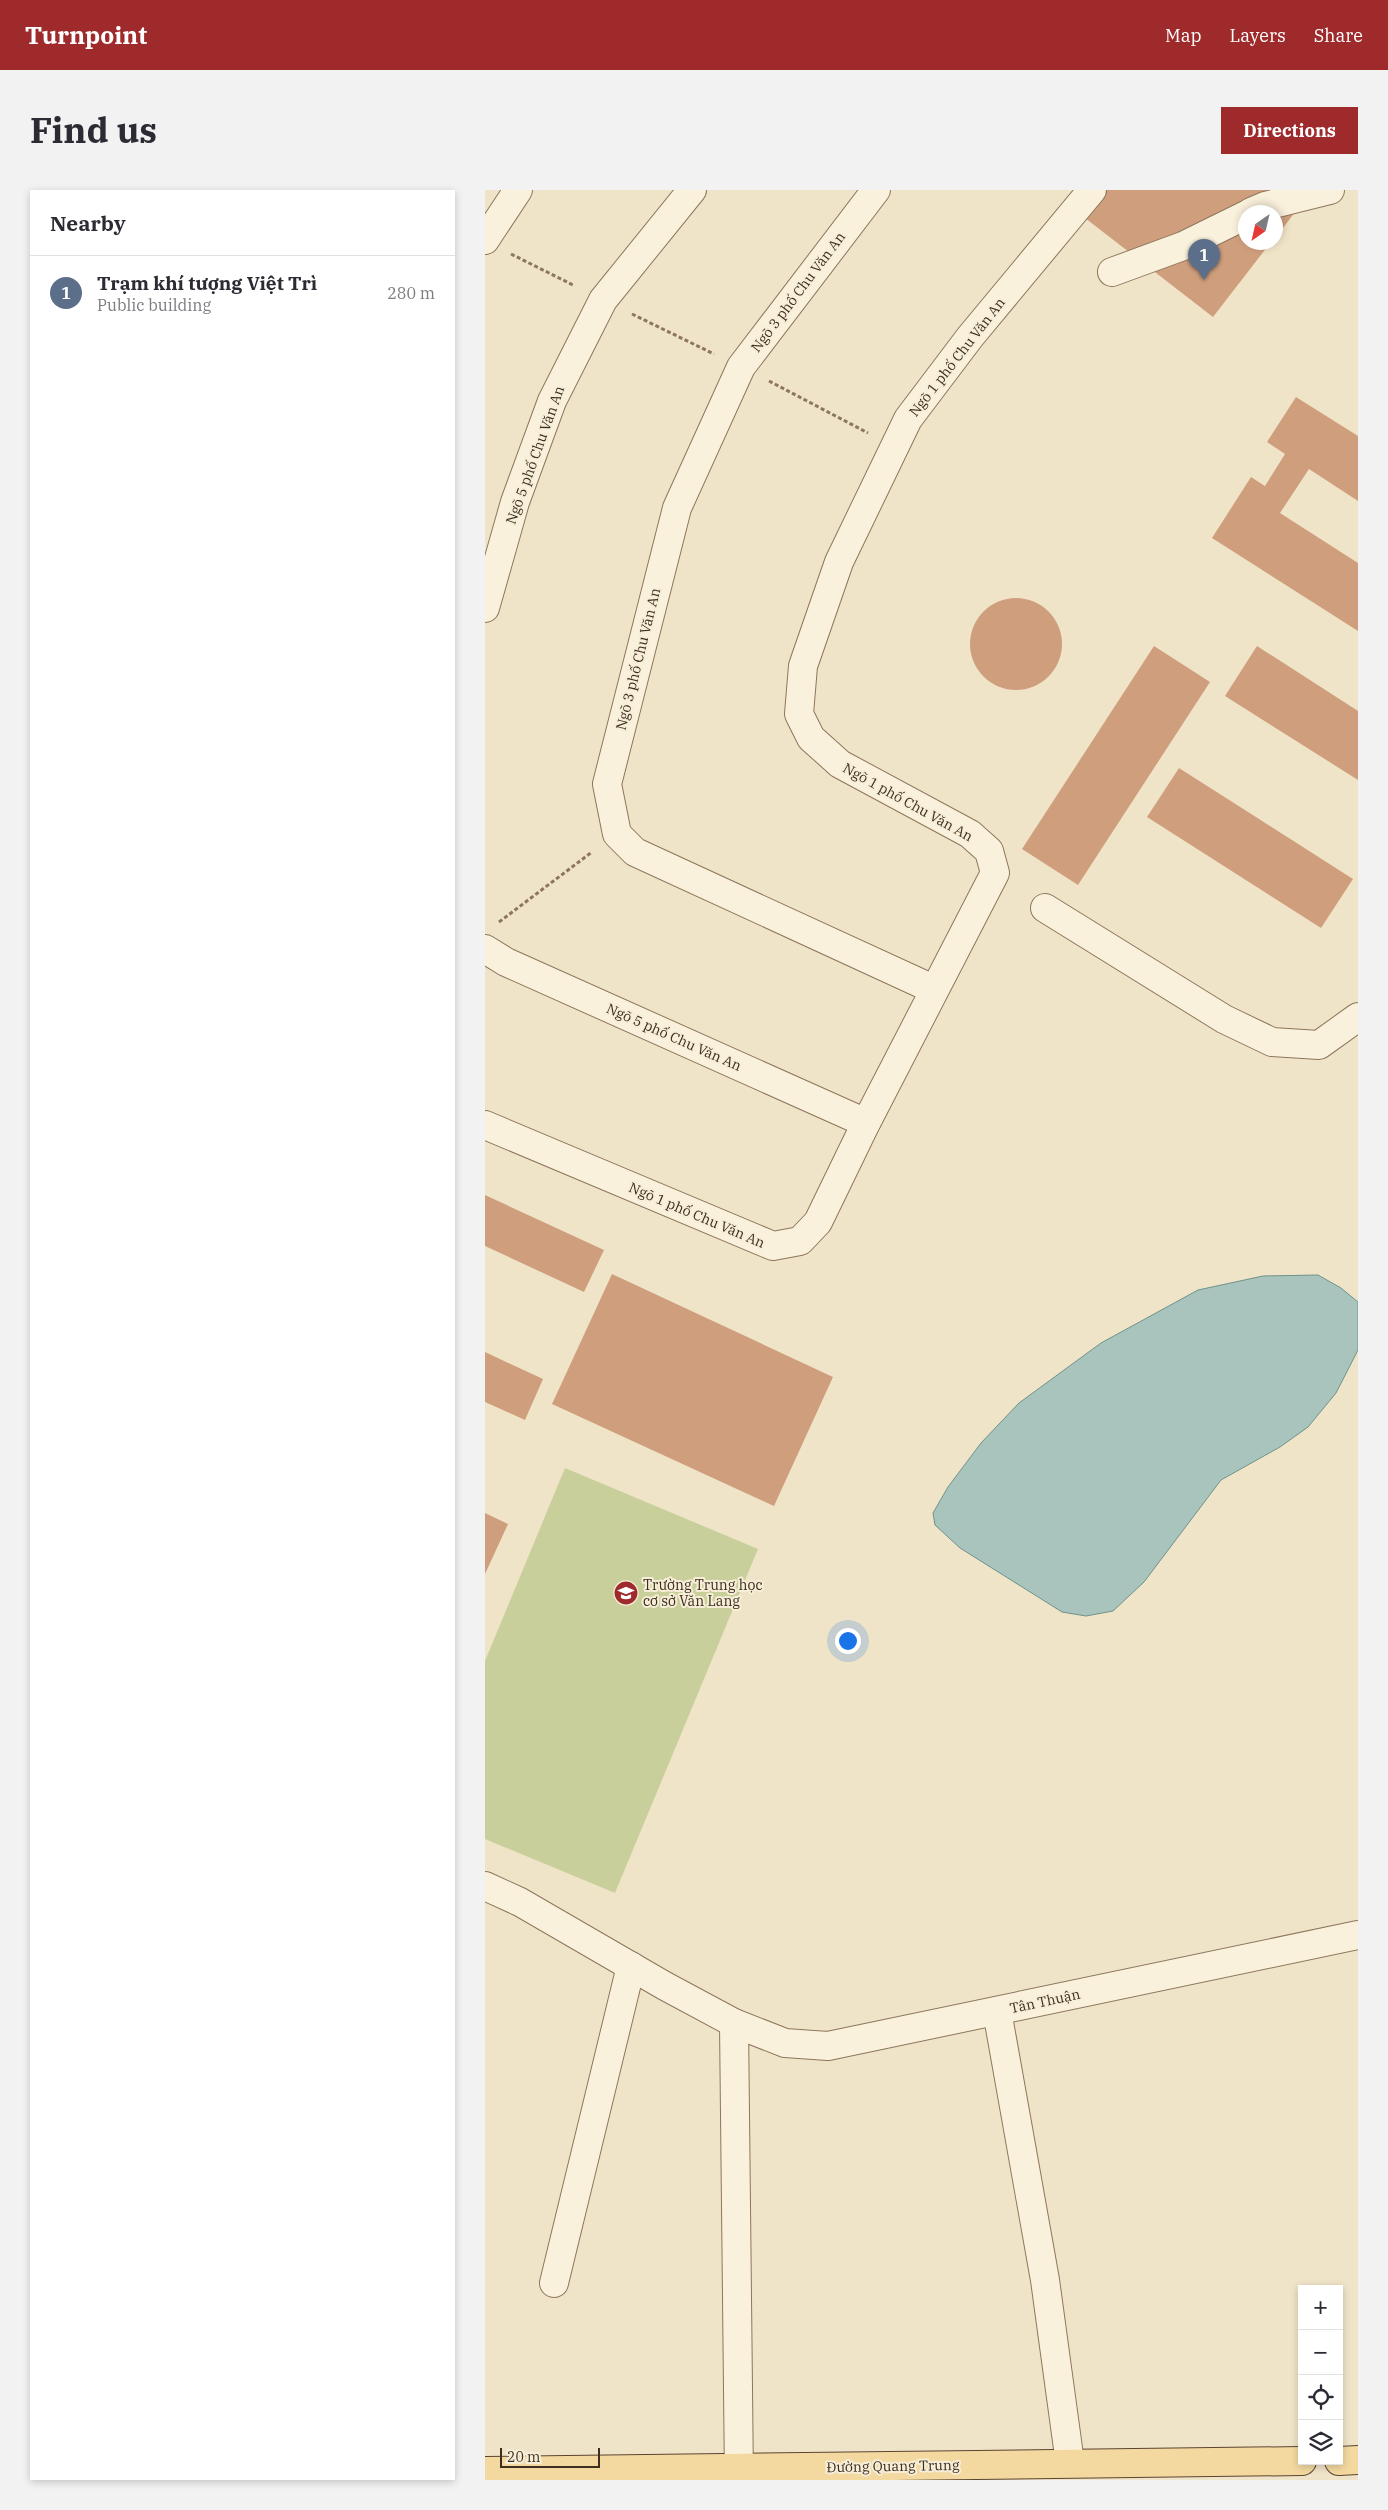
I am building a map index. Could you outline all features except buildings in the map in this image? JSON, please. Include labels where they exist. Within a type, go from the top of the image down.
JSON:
[{"type":"main road","points":[[1343,2460],[1358,2460]]},
{"type":"main road","name":"Đường Quang Trung","points":[[485,2471],[738,2474],[1070,2463],[1298,2461]]},
{"type":"street","points":[[493,245],[518,190]]},
{"type":"street","name":"Ngõ 5 phố Chu Văn An","points":[[485,608],[515,502],[552,401],[603,300],[692,190]]},
{"type":"street","name":"Ngõ 3 phố Chu Văn An","points":[[617,834],[607,784],[677,508],[741,367],[875,190]]},
{"type":"street","name":"Ngõ 1 phố Chu Văn An","points":[[485,1126],[773,1246],[799,1241],[818,1222],[933,989],[995,873],[989,851],[970,834],[840,764],[811,738],[799,714],[803,666],[839,562],[908,419],[970,337],[1092,190]]},
{"type":"street","points":[[1269,205],[1329,190]]},
{"type":"street","points":[[1112,272],[1183,246],[1238,218]]},
{"type":"street","points":[[617,834],[635,852],[933,989]]},
{"type":"street","points":[[1045,908],[1224,1019],[1272,1042],[1319,1045],[1358,1017]]},
{"type":"street","name":"Ngõ 5 phố Chu Văn An","points":[[489,938],[515,966],[866,1122]]},
{"type":"street","name":"Tân Thuận","points":[[485,1886],[520,1902],[665,1986],[734,2022],[785,2043],[828,2046],[1358,1935]]},
{"type":"street","points":[[553,2283],[631,1966]]},
{"type":"street","points":[[997,2011],[1045,2280],[1070,2463]]},
{"type":"street","points":[[734,2022],[738,2474]]},
{"type":"path","points":[[493,245],[741,367],[895,447]]},
{"type":"path","points":[[489,938],[617,834]]},
{"type":"green space","points":[[565,1468],[758,1549],[615,1893],[485,1839],[485,1661]]},
{"type":"water","points":[[1318,1275],[1341,1288],[1358,1302],[1358,1350],[1336,1393],[1308,1427],[1280,1447],[1221,1480],[1144,1582],[1113,1611],[1086,1616],[1062,1612],[960,1548],[935,1525],[933,1513],[948,1487],[981,1443],[1019,1403],[1101,1343],[1198,1290],[1263,1276]]},
{"type":"place","name":"Trạm khí tượng Việt Trì","points":[[1204,280]]},
{"type":"place","name":"Trường Trung học cơ sở Văn Lang","points":[[626,1593]]}]
